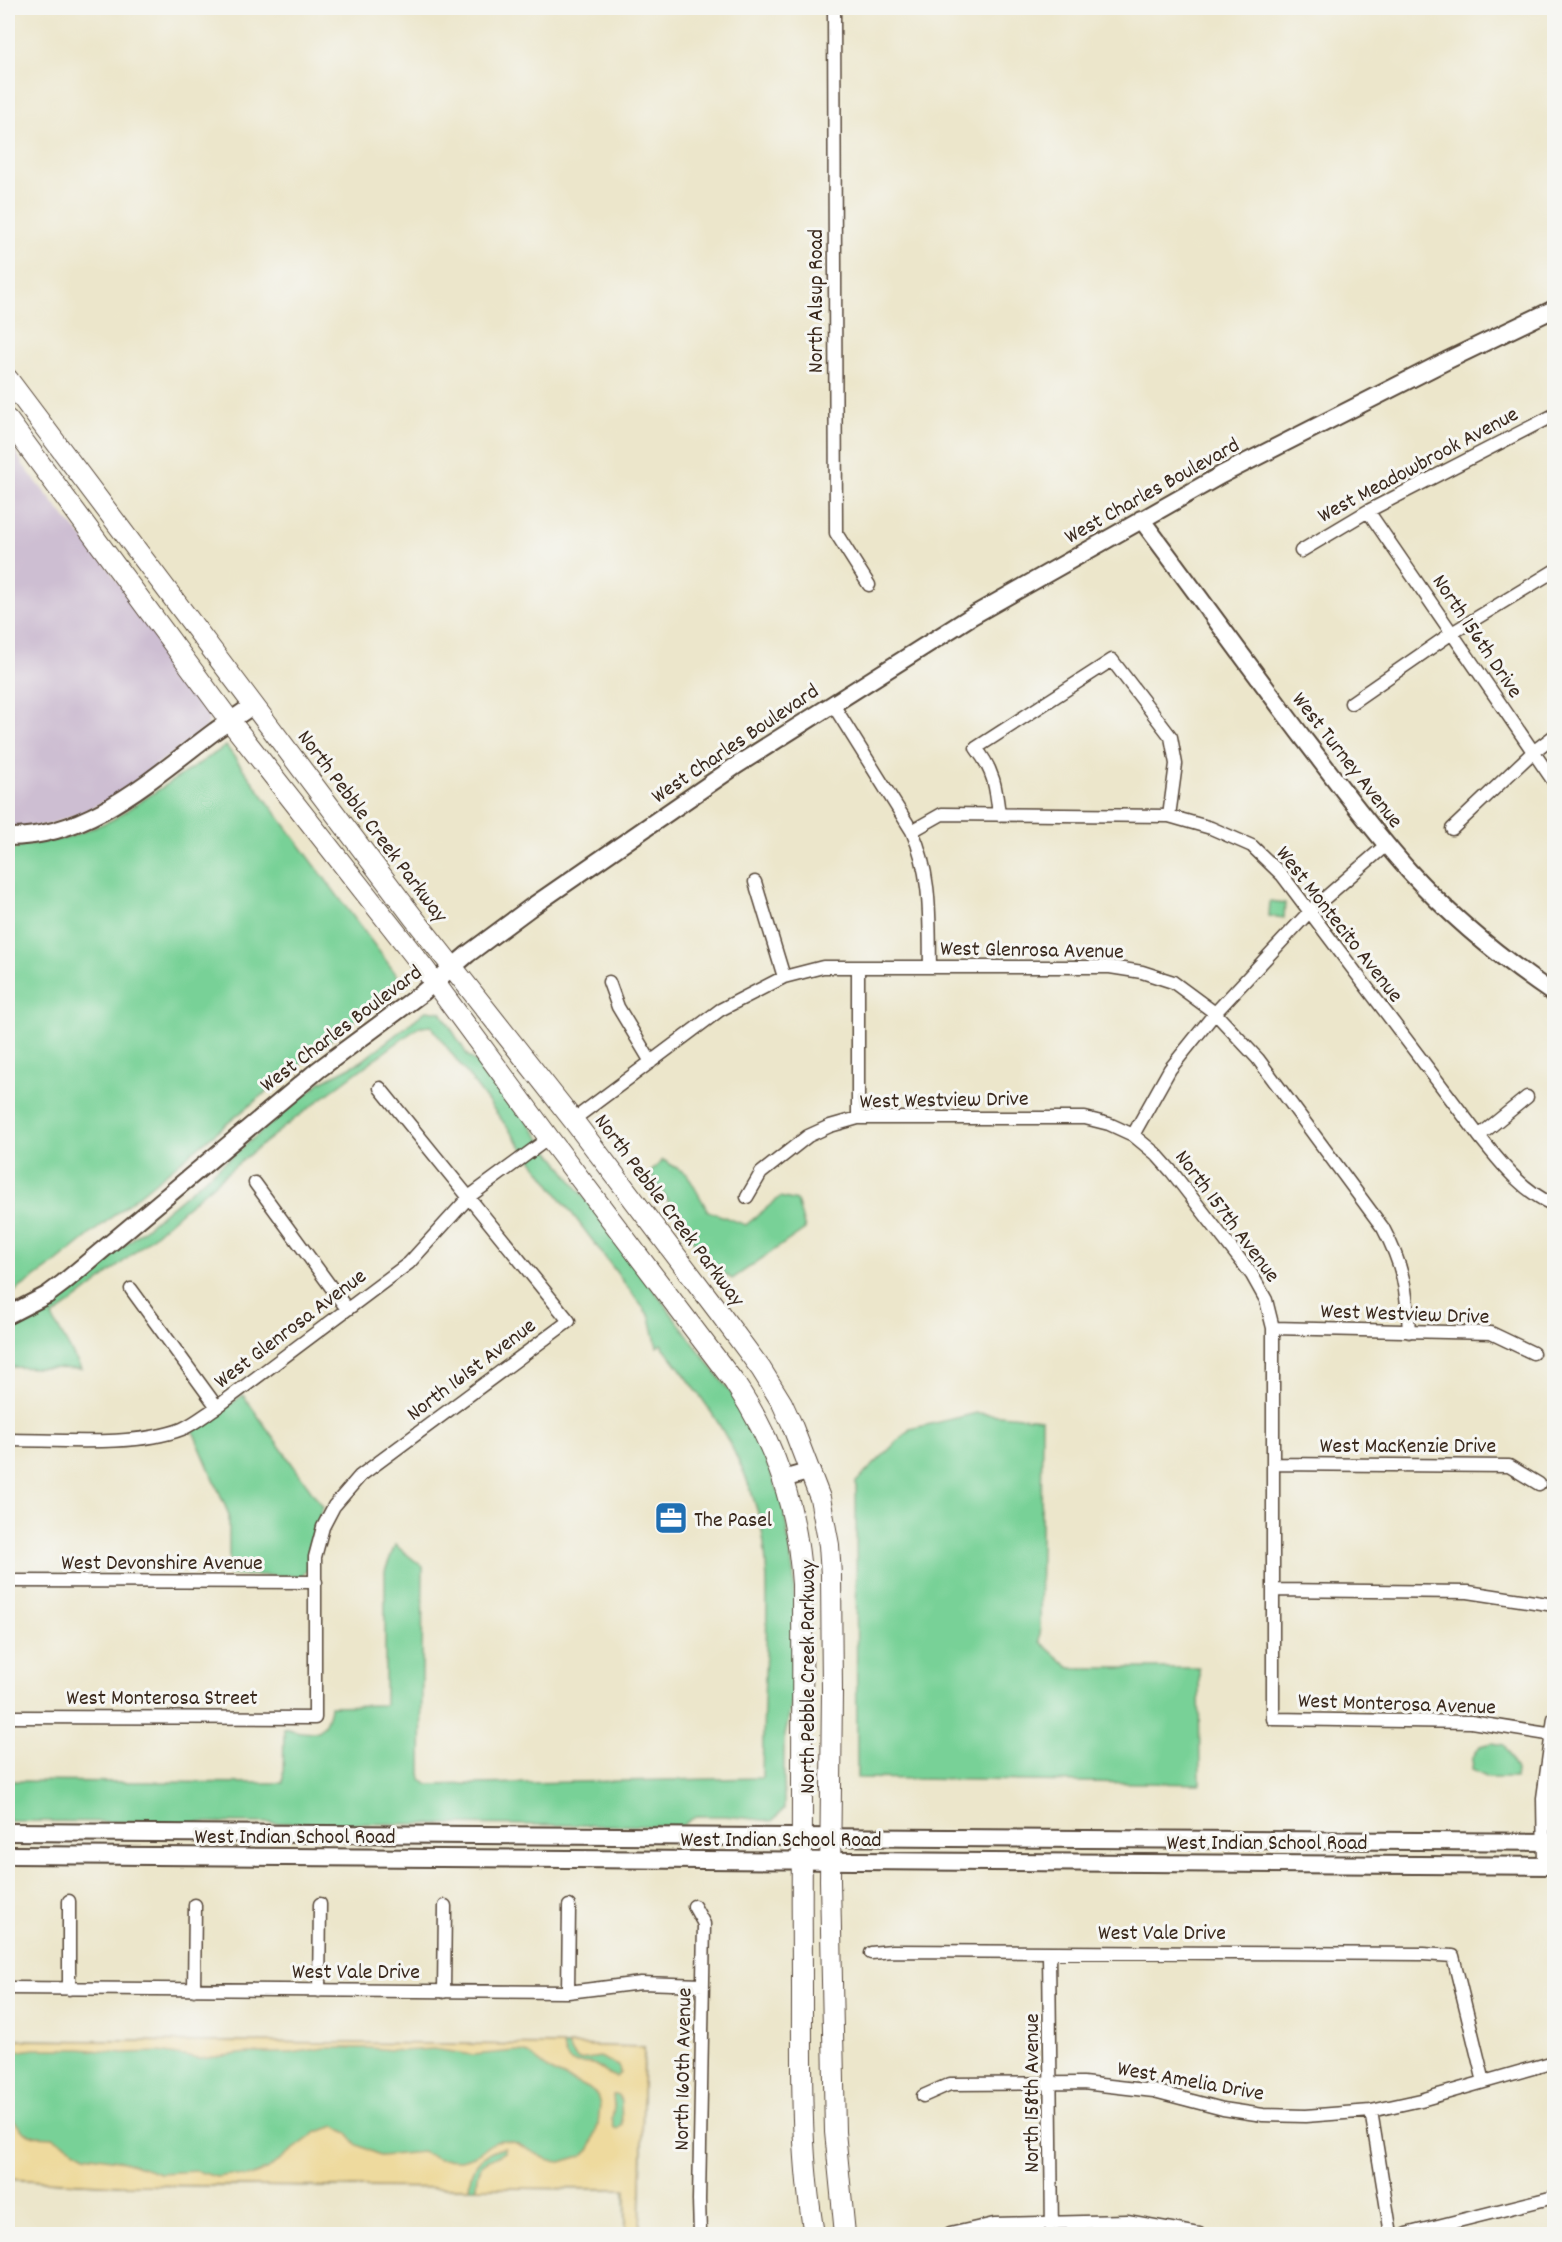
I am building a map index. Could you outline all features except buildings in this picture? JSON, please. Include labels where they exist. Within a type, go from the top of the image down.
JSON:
[{"type":"main road","name":"West Charles Boulevard","points":[[8,1315],[47,1295],[63,1283],[279,1101],[530,908],[736,765],[972,616],[1141,519],[1341,412],[1554,309]]},
{"type":"main road","name":"North Pebble Creek Parkway","points":[[8,379],[413,917],[573,1120],[761,1369],[782,1403],[811,1471],[826,1526],[831,1575],[830,1861],[835,2132],[845,2235]]},
{"type":"main road","name":"North Pebble Creek Parkway","points":[[8,420],[230,721],[434,983],[734,1382],[759,1421],[783,1479],[797,1536],[802,1584],[800,1837],[805,2149],[809,2206],[814,2235]]},
{"type":"main road","points":[[26,445],[46,430]]},
{"type":"main road","name":"West Turney Avenue","points":[[1141,519],[1269,693],[1386,845],[1458,919],[1510,962],[1554,994]]},
{"type":"main road","points":[[8,837],[31,836],[69,826],[94,816],[124,799],[254,705]]},
{"type":"main road","points":[[783,1479],[811,1471]]},
{"type":"main road","name":"West Indian School Road","points":[[8,1832],[1549,1842]]},
{"type":"main road","name":"West Indian School Road","points":[[8,1855],[1549,1866]]},
{"type":"street","name":"North Alsup Road","points":[[834,8],[836,533],[869,585]]},
{"type":"street","name":"West Meadowbrook Avenue","points":[[1301,551],[1368,510],[1554,415]]},
{"type":"street","name":"North 156th Drive","points":[[1368,510],[1554,782]]},
{"type":"street","points":[[1351,703],[1452,633],[1554,571]]},
{"type":"street","points":[[999,815],[995,783],[987,762],[976,748],[1112,660],[1171,737],[1176,764],[1169,816]]},
{"type":"street","points":[[832,703],[912,831],[922,852],[928,886],[930,967]]},
{"type":"street","points":[[1452,829],[1533,752],[1554,736]]},
{"type":"street","name":"West Montecito Avenue","points":[[912,831],[942,814],[1169,816],[1211,828],[1252,846],[1282,875],[1510,1174],[1545,1201],[1554,1205]]},
{"type":"street","points":[[1133,1136],[1170,1069],[1215,1013],[1310,911],[1386,845]]},
{"type":"street","points":[[755,882],[784,977]]},
{"type":"street","points":[[858,967],[858,1118]]},
{"type":"street","name":"West Glenrosa Avenue","points":[[573,1120],[720,1010],[784,977],[824,968],[858,967],[1110,968],[1142,972],[1173,982],[1215,1013],[1258,1059],[1383,1228],[1395,1250],[1403,1273],[1409,1332]]},
{"type":"street","points":[[609,982],[618,1007],[651,1062]]},
{"type":"street","name":"North 161st Avenue","points":[[315,1718],[315,1557],[323,1527],[334,1506],[360,1476],[569,1321],[380,1088]]},
{"type":"street","points":[[1479,1136],[1527,1097]]},
{"type":"street","name":"West Westview Drive","points":[[747,1197],[761,1173],[808,1136],[830,1126],[858,1118],[1085,1118],[1109,1124],[1133,1136]]},
{"type":"street","name":"North 157th Avenue","points":[[1133,1136],[1156,1154],[1172,1172],[1252,1275],[1266,1300],[1273,1328],[1273,1719]]},
{"type":"street","name":"West Glenrosa Avenue","points":[[8,1440],[118,1440],[149,1437],[185,1428],[217,1407],[409,1263],[470,1197],[549,1138]]},
{"type":"street","points":[[255,1183],[348,1309]]},
{"type":"street","points":[[132,1289],[217,1407]]},
{"type":"street","name":"West Westview Drive","points":[[1273,1328],[1491,1333],[1533,1353]]},
{"type":"street","name":"West MacKenzie Drive","points":[[1273,1464],[1509,1466],[1539,1484]]},
{"type":"street","name":"West Devonshire Avenue","points":[[8,1581],[316,1582]]},
{"type":"street","points":[[1273,1590],[1468,1592],[1554,1605]]},
{"type":"street","name":"West Monterosa Street","points":[[8,1717],[315,1718]]},
{"type":"street","points":[[1549,1866],[1544,1782],[1554,1718]]},
{"type":"street","name":"West Monterosa Avenue","points":[[1273,1719],[1472,1722],[1553,1735]]},
{"type":"street","points":[[69,1901],[69,1989]]},
{"type":"street","points":[[319,1990],[320,1904]]},
{"type":"street","points":[[194,1990],[195,1905]]},
{"type":"street","points":[[444,1992],[445,1906]]},
{"type":"street","points":[[568,1992],[569,1906]]},
{"type":"street","name":"North 160th Avenue","points":[[694,1906],[704,1924],[700,2235]]},
{"type":"street","name":"West Vale Drive","points":[[871,1953],[1050,1952],[1453,1956],[1484,2082]]},
{"type":"street","name":"North 158th Avenue","points":[[1050,1952],[1052,2228]]},
{"type":"street","name":"West Vale Drive","points":[[8,1988],[568,1992],[641,1983],[703,1984]]},
{"type":"street","name":"West Amelia Drive","points":[[923,2096],[950,2084],[1083,2083],[1154,2091],[1223,2109],[1263,2115],[1305,2116],[1371,2111],[1554,2062]]},
{"type":"street","points":[[1371,2111],[1391,2235]]},
{"type":"street","points":[[1406,2235],[1554,2197]]},
{"type":"street","points":[[950,2235],[994,2224],[1052,2228],[1127,2221],[1199,2235]]},
{"type":"shaded area","points":[[8,436],[23,465],[67,520],[100,556],[210,718],[206,728],[112,798],[79,814],[47,825],[12,829],[8,829]]},
{"type":"green space","points":[[226,746],[402,982],[50,1267],[8,1296],[8,853],[20,846],[68,838],[112,820]]},
{"type":"green space","points":[[1270,901],[1285,903],[1284,918],[1269,916]]},
{"type":"green space","points":[[427,1010],[441,1012],[468,1056],[492,1074],[746,1413],[783,1503],[794,1578],[794,1690],[784,1741],[784,1809],[772,1821],[725,1816],[696,1816],[681,1826],[8,1821],[8,1781],[283,1783],[284,1728],[309,1733],[316,1732],[325,1724],[330,1706],[385,1705],[385,1571],[395,1545],[423,1567],[421,1779],[428,1785],[762,1778],[767,1616],[766,1564],[758,1513],[741,1466],[718,1424],[691,1383],[661,1344],[657,1347],[650,1317],[431,1026],[419,1027],[339,1085],[235,1166],[113,1270],[52,1317],[81,1369],[8,1367],[8,1327],[33,1315],[71,1290],[321,1082],[362,1061]]},
{"type":"green space","points":[[663,1160],[687,1174],[708,1211],[746,1225],[780,1197],[797,1201],[805,1229],[732,1279],[705,1258],[650,1173]]},
{"type":"green space","points":[[243,1395],[323,1507],[309,1546],[308,1570],[301,1576],[229,1575],[229,1515],[193,1431]]},
{"type":"green space","points":[[977,1413],[1042,1419],[1040,1642],[1070,1668],[1199,1668],[1200,1784],[857,1778],[856,1482],[910,1429]]},
{"type":"green space","points":[[1491,1743],[1504,1745],[1516,1770],[1515,1778],[1488,1778],[1472,1770],[1473,1757],[1480,1746]]},
{"type":"green space","points":[[8,2040],[644,2047],[640,2234],[626,2234],[625,2189],[119,2185],[8,2179]]},
{"type":"sand","points":[[8,2040],[563,2045],[571,2062],[595,2065],[616,2077],[620,2073],[619,2066],[600,2057],[579,2060],[571,2053],[568,2045],[644,2047],[640,2234],[626,2234],[626,2189],[476,2188],[480,2167],[505,2152],[505,2148],[483,2157],[478,2162],[474,2167],[469,2188],[119,2185],[8,2179],[8,2114],[24,2132],[35,2136],[53,2137],[85,2155],[124,2161],[160,2173],[197,2171],[216,2177],[230,2175],[247,2177],[266,2170],[317,2132],[336,2126],[347,2133],[357,2145],[381,2156],[422,2152],[439,2159],[461,2160],[474,2156],[495,2141],[504,2140],[516,2143],[550,2161],[561,2162],[584,2155],[590,2149],[598,2125],[600,2105],[597,2095],[588,2088],[552,2072],[529,2054],[516,2051],[473,2055],[433,2049],[403,2051],[370,2048],[325,2048],[291,2053],[247,2053],[199,2059],[160,2052],[124,2053],[80,2049],[34,2049],[8,2053]],"holes":[[[613,2095],[619,2095],[622,2125],[618,2129],[614,2128],[612,2119]]]},
{"type":"place","name":"The Pasel","points":[[671,1518]]}]
